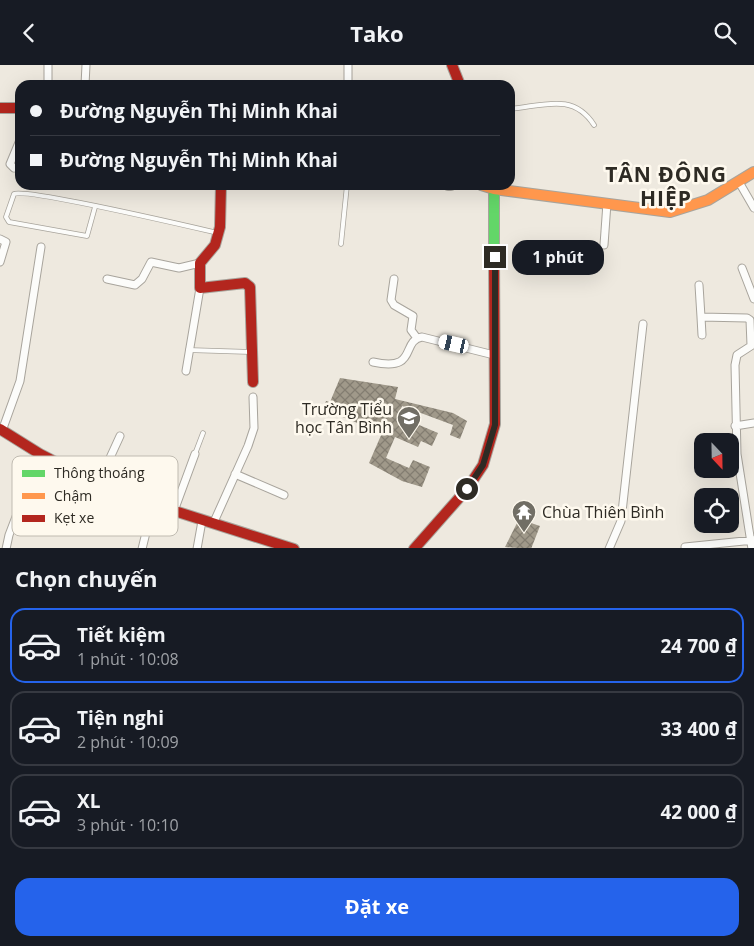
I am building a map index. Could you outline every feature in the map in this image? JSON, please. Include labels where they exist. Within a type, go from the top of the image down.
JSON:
[{"type":"main road","points":[[452,65],[458,80]]},
{"type":"main road","points":[[0,108],[15,108]]},
{"type":"main road","points":[[515,190],[670,212],[680,211],[708,201],[754,172]]},
{"type":"main road","points":[[221,190],[220,233],[216,246],[200,263],[200,287],[248,284],[252,322],[253,382]]},
{"type":"main road","points":[[415,548],[467,489],[483,465],[495,425],[494,190]]},
{"type":"main road","points":[[1,430],[44,456]]},
{"type":"main road","points":[[178,512],[291,548]]},
{"type":"street","points":[[48,65],[48,80]]},
{"type":"street","points":[[85,80],[86,65]]},
{"type":"street","points":[[348,65],[348,80]]},
{"type":"street","points":[[14,168],[10,164],[15,152]]},
{"type":"street","points":[[739,182],[754,208]]},
{"type":"street","points":[[604,245],[606,203]]},
{"type":"street","points":[[0,239],[6,243],[0,262]]},
{"type":"street","points":[[1,430],[20,381],[41,247]]},
{"type":"street","points":[[107,279],[135,285],[142,279],[151,262],[180,267],[200,263]]},
{"type":"street","points":[[742,269],[754,299]]},
{"type":"street","points":[[394,279],[391,299],[394,305],[411,313],[413,316],[411,330],[417,338]]},
{"type":"street","points":[[699,285],[702,335]]},
{"type":"street","points":[[186,371],[200,287]]},
{"type":"street","points":[[685,547],[752,540],[735,426],[735,365],[737,355],[753,345],[751,316],[701,317]]},
{"type":"street","points":[[610,548],[621,521],[643,324]]},
{"type":"street","points":[[417,338],[430,338],[494,355]]},
{"type":"street","points":[[373,362],[386,365],[401,362],[417,338]]},
{"type":"street","points":[[213,523],[236,474],[254,428],[253,397]]},
{"type":"street","points":[[735,426],[754,423]]},
{"type":"street","points":[[111,456],[120,436]]},
{"type":"street","points":[[178,500],[195,454]]},
{"type":"street","points":[[236,474],[284,495]]},
{"type":"street","points":[[197,548],[202,521]]},
{"type":"street","points":[[6,548],[12,527]]},
{"type":"lane","points":[[515,108],[563,103],[579,107],[594,125]]},
{"type":"lane","points":[[341,244],[346,190]]},
{"type":"lane","points":[[95,207],[87,236],[9,221],[6,217],[14,194],[18,192],[95,207],[220,233]]},
{"type":"lane","points":[[188,350],[251,352]]},
{"type":"lane","points":[[195,454],[203,433]]},
{"type":"building","points":[[340,378],[398,387],[395,399],[453,413],[467,421],[460,439],[450,435],[453,425],[402,406],[398,416],[438,433],[432,446],[421,441],[418,447],[395,437],[386,458],[409,468],[413,460],[430,467],[422,487],[402,481],[369,463],[382,433],[323,409],[326,401],[330,402]]},
{"type":"building","name":"Chùa Thiên Bình","points":[[519,519],[540,526],[531,548],[505,547]]},
{"type":"traffic: fast","points":[[494,190],[494,255]]},
{"type":"traffic: slow","points":[[502,190],[670,212],[708,200],[754,172]]},
{"type":"traffic: jam","points":[[452,65],[458,80]]},
{"type":"traffic: jam","points":[[0,108],[15,108]]},
{"type":"traffic: jam","points":[[221,190],[220,227],[215,245],[200,263],[200,288],[245,283],[250,287],[253,382]]},
{"type":"traffic: jam","points":[[415,548],[467,489],[483,465],[495,424],[494,255]]},
{"type":"traffic: jam","points":[[0,429],[44,456]]},
{"type":"traffic: jam","points":[[178,512],[291,548]]},
{"type":"place","name":"Trường Tiểu học Tân Bình","points":[[409,439]]},
{"type":"place","name":"Chùa Thiên Bình","points":[[524,533]]},
{"type":"district","name":"TÂN ĐÔNG HIỆP","points":[[666,186]]},
{"type":"route","points":[[467,489],[483,465],[495,425],[495,257]]}]
